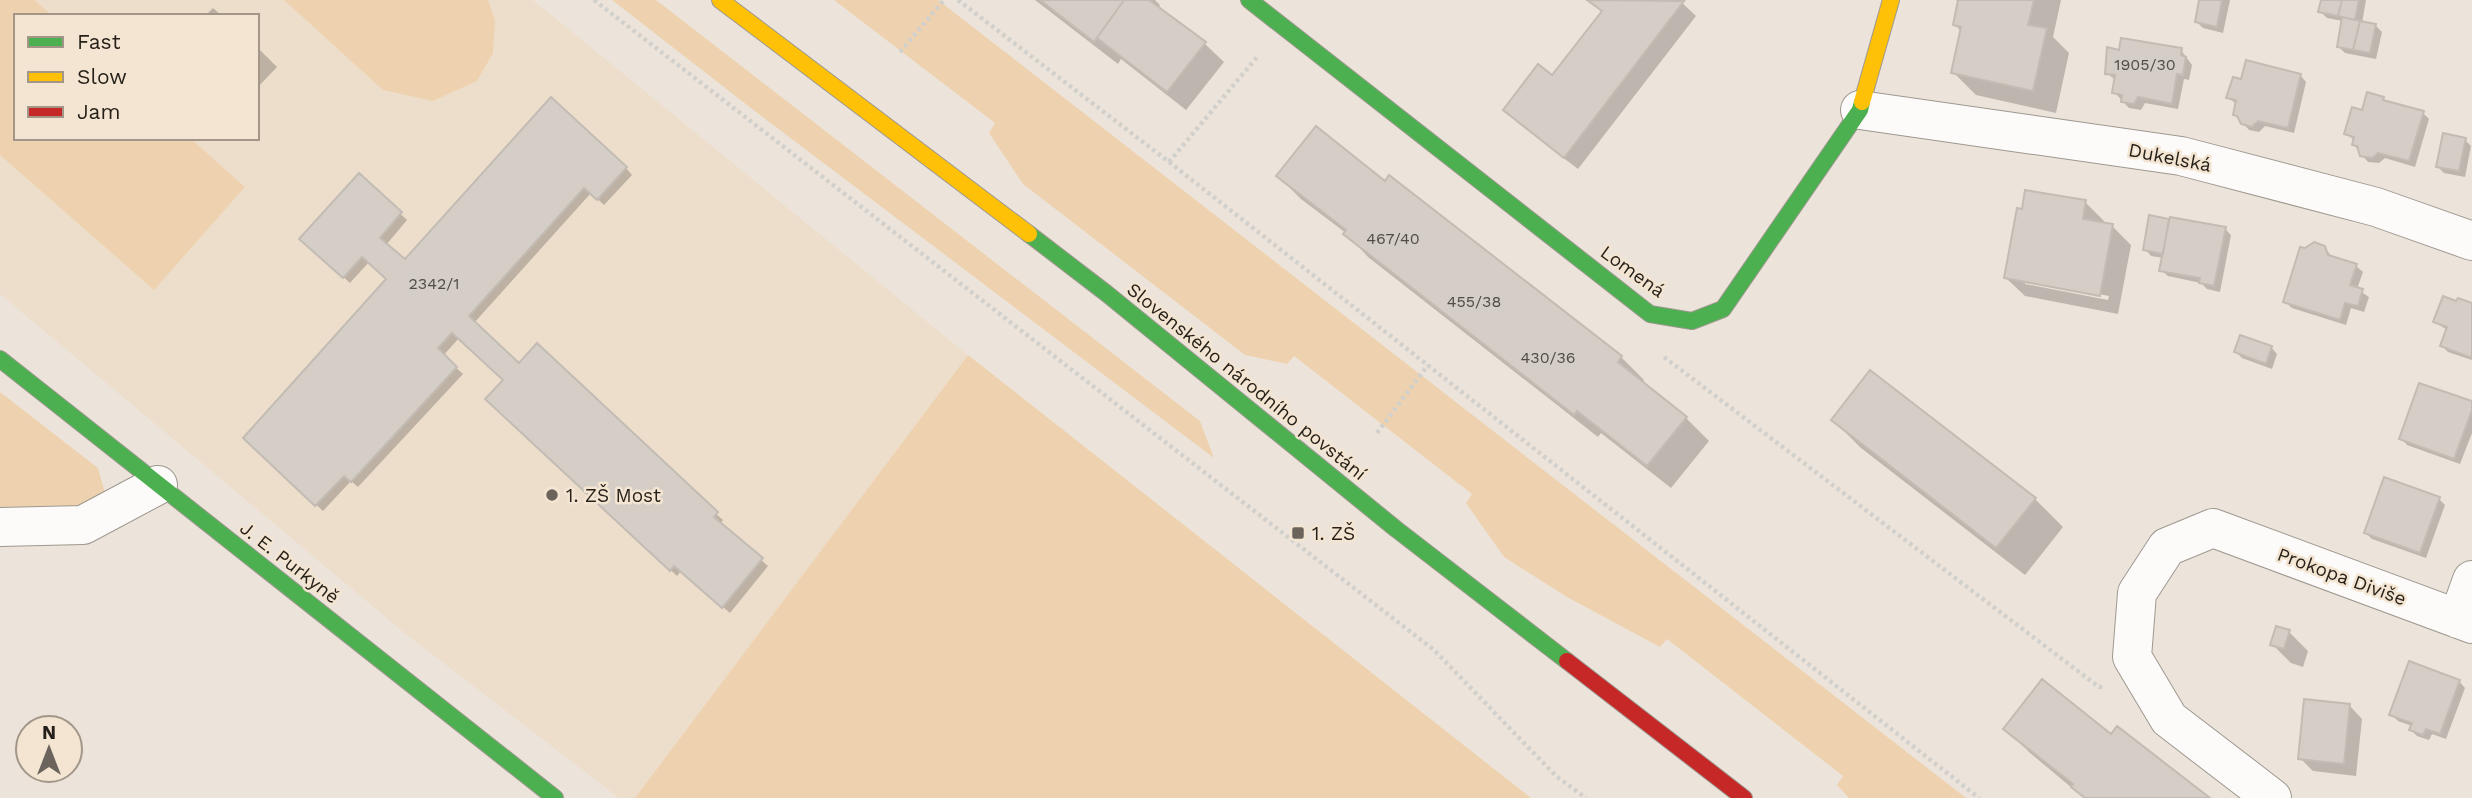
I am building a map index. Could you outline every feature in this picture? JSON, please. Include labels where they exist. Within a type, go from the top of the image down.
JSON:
[{"type":"street","name":"Slovenského národního povstání","points":[[720,0],[1106,293],[1395,528],[1744,798]]},
{"type":"street","name":"Lomená","points":[[1249,0],[1650,314],[1692,321],[1723,309],[1860,110],[1891,0]]},
{"type":"street","name":"Dukelská","points":[[1860,110],[2181,156],[2376,207],[2472,241]]},
{"type":"street","name":"J. E. Purkyně","points":[[0,359],[555,798]]},
{"type":"street","points":[[0,527],[83,525],[158,485]]},
{"type":"street","name":"Prokopa Diviše","points":[[2151,689],[2132,657],[2137,593],[2167,547],[2213,528],[2465,621]]},
{"type":"street","points":[[2465,621],[2472,580]]},
{"type":"street","points":[[2151,689],[2169,719],[2272,798]]},
{"type":"path","points":[[594,0],[1434,650],[1556,776],[1587,798]]},
{"type":"path","points":[[901,52],[944,0]]},
{"type":"path","points":[[958,0],[1169,162],[1979,798]]},
{"type":"path","points":[[1169,162],[1283,26]]},
{"type":"path","points":[[1650,314],[1651,347],[2099,687],[2151,689]]},
{"type":"path","points":[[1377,433],[1428,365]]},
{"type":"shaded area","name":"1. ZŠ Most","points":[[0,0],[533,0],[968,355],[635,798],[619,798],[407,635],[0,294]]},
{"type":"shaded area","points":[[0,0],[35,0],[50,14],[14,14],[14,140],[192,140],[245,187],[154,290],[0,155]]},
{"type":"shaded area","points":[[284,0],[488,0],[495,20],[493,53],[477,81],[433,101],[383,90]]},
{"type":"shaded area","points":[[612,0],[656,0],[1200,421],[1214,458],[756,112]]},
{"type":"shaded area","points":[[834,0],[938,0],[1966,798],[1849,798],[1837,785],[1843,776],[1667,639],[1660,647],[1567,597],[1504,557],[1466,503],[1472,494],[1294,356],[1287,364],[1245,355],[1023,184],[989,133],[995,123]]},
{"type":"shaded area","points":[[968,355],[1531,798],[635,798]]},
{"type":"shaded area","points":[[0,392],[98,468],[105,493],[84,508],[0,511]]},
{"type":"building","points":[[1040,0],[1124,0],[1094,42]]},
{"type":"building","points":[[1124,0],[1149,0],[1206,42],[1167,92],[1097,38]]},
{"type":"building","points":[[1587,0],[1684,1],[1564,158],[1503,110],[1538,64],[1552,75],[1602,11]]},
{"type":"building","points":[[1958,0],[2034,0],[2028,25],[2047,28],[2033,91],[1951,73],[1961,27],[1953,25]]},
{"type":"building","points":[[2199,0],[2222,0],[2217,27],[2195,22]]},
{"type":"building","points":[[2321,0],[2342,0],[2338,16],[2318,12]]},
{"type":"building","points":[[2342,0],[2359,0],[2355,20],[2338,16]]},
{"type":"building","points":[[2342,17],[2360,21],[2353,50],[2337,47]]},
{"type":"building","points":[[2360,21],[2376,24],[2370,53],[2353,50]]},
{"type":"building","points":[[2121,38],[2182,48],[2181,55],[2186,57],[2183,75],[2177,74],[2172,104],[2138,97],[2134,104],[2121,102],[2122,95],[2112,93],[2115,75],[2105,74],[2107,47],[2119,50]]},
{"type":"building","points":[[2246,60],[2301,74],[2288,128],[2258,121],[2252,127],[2241,124],[2237,116],[2233,115],[2236,100],[2226,98],[2233,77],[2241,79]]},
{"type":"building","points":[[2367,92],[2384,97],[2383,100],[2424,111],[2409,161],[2378,153],[2372,158],[2360,156],[2357,146],[2352,145],[2354,137],[2344,134],[2352,107],[2362,110]]},
{"type":"building","points":[[551,97],[627,167],[597,200],[584,188],[469,316],[519,363],[537,343],[718,512],[714,517],[763,558],[722,608],[674,566],[670,571],[485,399],[503,380],[452,333],[438,348],[457,367],[351,482],[344,476],[315,506],[243,438],[386,279],[362,257],[343,278],[299,239],[359,173],[402,212],[380,238],[405,259]]},
{"type":"building","points":[[1316,126],[1385,181],[1389,175],[1622,356],[1618,362],[1687,417],[1647,466],[1577,411],[1574,415],[1343,234],[1346,230],[1276,176]]},
{"type":"building","points":[[2443,133],[2466,138],[2459,171],[2436,167]]},
{"type":"building","points":[[2025,190],[2086,200],[2083,219],[2113,224],[2100,296],[2004,278],[2017,208],[2022,209]]},
{"type":"building","points":[[2149,215],[2169,219],[2163,254],[2143,250]]},
{"type":"building","points":[[2170,217],[2226,227],[2214,286],[2199,283],[2200,278],[2159,271]]},
{"type":"building","points":[[2314,242],[2325,246],[2328,255],[2357,264],[2350,285],[2363,289],[2358,306],[2345,303],[2340,320],[2283,302],[2300,247],[2305,248]]},
{"type":"building","points":[[2443,296],[2472,303],[2472,358],[2440,346],[2447,327],[2433,322]]},
{"type":"building","points":[[2240,335],[2272,346],[2266,364],[2234,352]]},
{"type":"building","points":[[1870,370],[2036,498],[1996,548],[1831,420]]},
{"type":"building","points":[[2419,383],[2472,401],[2472,410],[2454,459],[2399,439]]},
{"type":"building","points":[[2384,477],[2440,497],[2420,553],[2364,533]]},
{"type":"building","points":[[2276,626],[2290,630],[2284,649],[2270,645]]},
{"type":"building","points":[[2409,661],[2460,680],[2440,734],[2426,729],[2423,735],[2409,730],[2412,723],[2389,715]]},
{"type":"building","points":[[2042,679],[2111,734],[2117,726],[2210,798],[2085,798],[2071,787],[2073,784],[2003,729]]},
{"type":"building","points":[[2304,699],[2350,704],[2344,764],[2298,759]]},
{"type":"traffic: fast","points":[[1249,0],[1650,314],[1692,321],[1723,309],[1860,110],[1862,102]]},
{"type":"traffic: fast","points":[[1029,234],[1106,293],[1396,529],[1567,661]]},
{"type":"traffic: fast","points":[[0,359],[555,798]]},
{"type":"traffic: slow","points":[[720,0],[1029,234]]},
{"type":"traffic: slow","points":[[1862,102],[1891,0]]},
{"type":"traffic: jam","points":[[1567,661],[1744,798]]},
{"type":"place","name":"1. ZŠ Most","points":[[552,495]]},
{"type":"place","name":"1. ZŠ","points":[[1298,533]]}]
